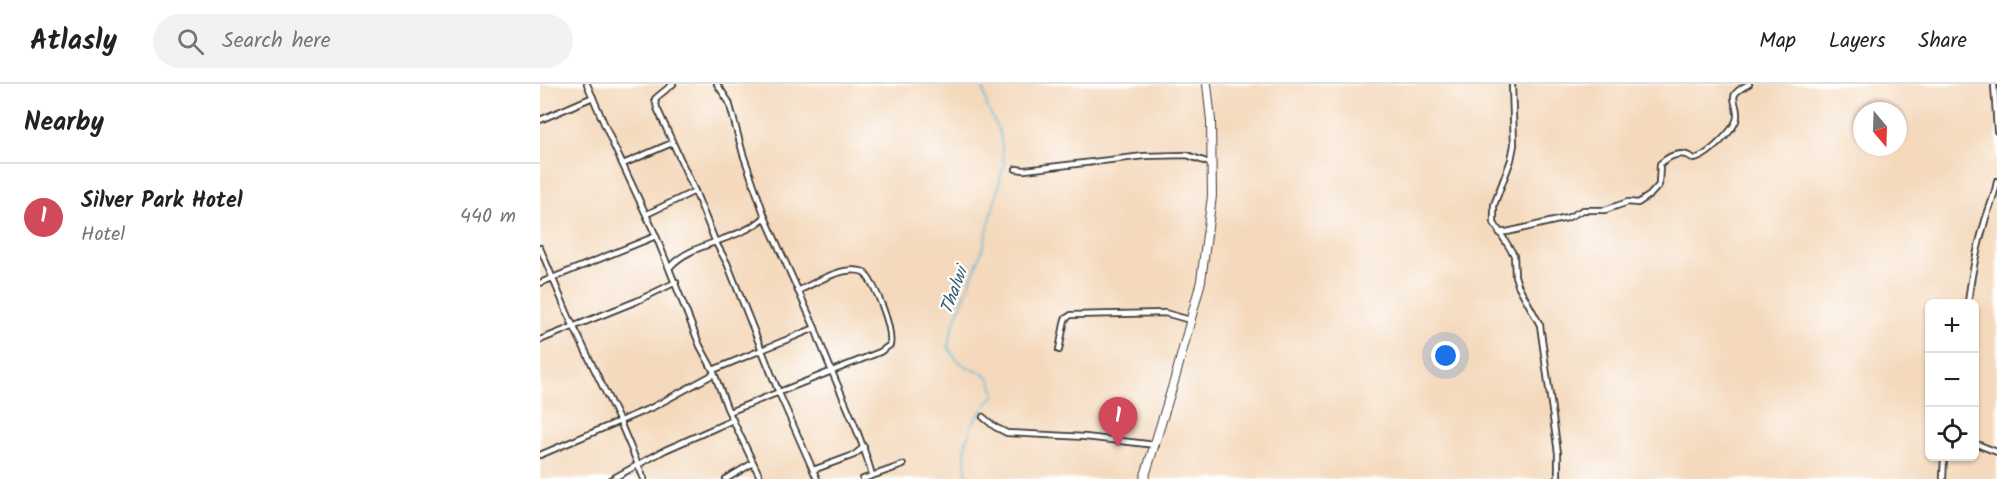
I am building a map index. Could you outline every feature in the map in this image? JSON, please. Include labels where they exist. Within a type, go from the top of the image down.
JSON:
[{"type":"highway","points":[[1144,479],[1156,445],[1201,281],[1212,196],[1208,84]]},
{"type":"street","points":[[587,84],[647,214],[700,346],[714,372],[729,412],[761,479]]},
{"type":"street","points":[[673,84],[655,99],[672,143],[727,263],[779,393],[817,479]]},
{"type":"street","points":[[717,84],[729,102],[743,154],[765,217],[815,328],[864,447],[872,475]]},
{"type":"street","points":[[1512,84],[1514,145],[1493,215],[1494,223],[1514,255],[1518,285],[1540,325],[1558,453],[1558,479]]},
{"type":"street","points":[[1499,232],[1567,218],[1583,210],[1605,210],[1628,202],[1638,203],[1659,185],[1660,164],[1665,160],[1681,153],[1688,154],[1694,159],[1701,158],[1714,148],[1735,123],[1737,116],[1733,100],[1736,93],[1749,84]]},
{"type":"street","points":[[1994,84],[1997,131]]},
{"type":"street","points":[[540,120],[593,97]]},
{"type":"street","points":[[623,164],[672,143]]},
{"type":"street","points":[[1016,169],[1025,170],[1144,156],[1187,155],[1212,164]]},
{"type":"street","points":[[1969,299],[1975,260],[1985,219],[1994,206],[1997,181]]},
{"type":"street","points":[[647,214],[695,191]]},
{"type":"street","points":[[670,267],[679,259],[754,226],[765,217]]},
{"type":"street","points":[[540,283],[656,236]]},
{"type":"street","points":[[540,248],[644,479]]},
{"type":"street","points":[[729,412],[880,352],[890,345],[888,326],[875,288],[864,272],[854,270],[836,274],[798,291]]},
{"type":"street","points":[[540,340],[637,301],[675,282]]},
{"type":"street","points":[[1059,350],[1065,320],[1071,315],[1165,313],[1190,320]]},
{"type":"street","points":[[540,456],[674,397],[714,372],[761,349],[815,328]]},
{"type":"street","points":[[983,417],[1007,433],[1085,437],[1156,445]]},
{"type":"street","points":[[612,479],[733,420]]},
{"type":"street","points":[[1979,445],[1997,452]]},
{"type":"street","points":[[813,470],[854,455],[864,447]]},
{"type":"street","points":[[1943,479],[1944,461]]},
{"type":"street","points":[[726,479],[753,463]]},
{"type":"street","points":[[863,479],[903,465]]},
{"type":"waterway","name":"Thalwi","points":[[967,479],[965,454],[969,433],[978,415],[995,395],[990,379],[959,362],[948,347],[952,329],[983,248],[1004,165],[1000,134],[987,106],[982,84]]},
{"type":"place","name":"Silver Park Hotel","points":[[1118,447]]}]
